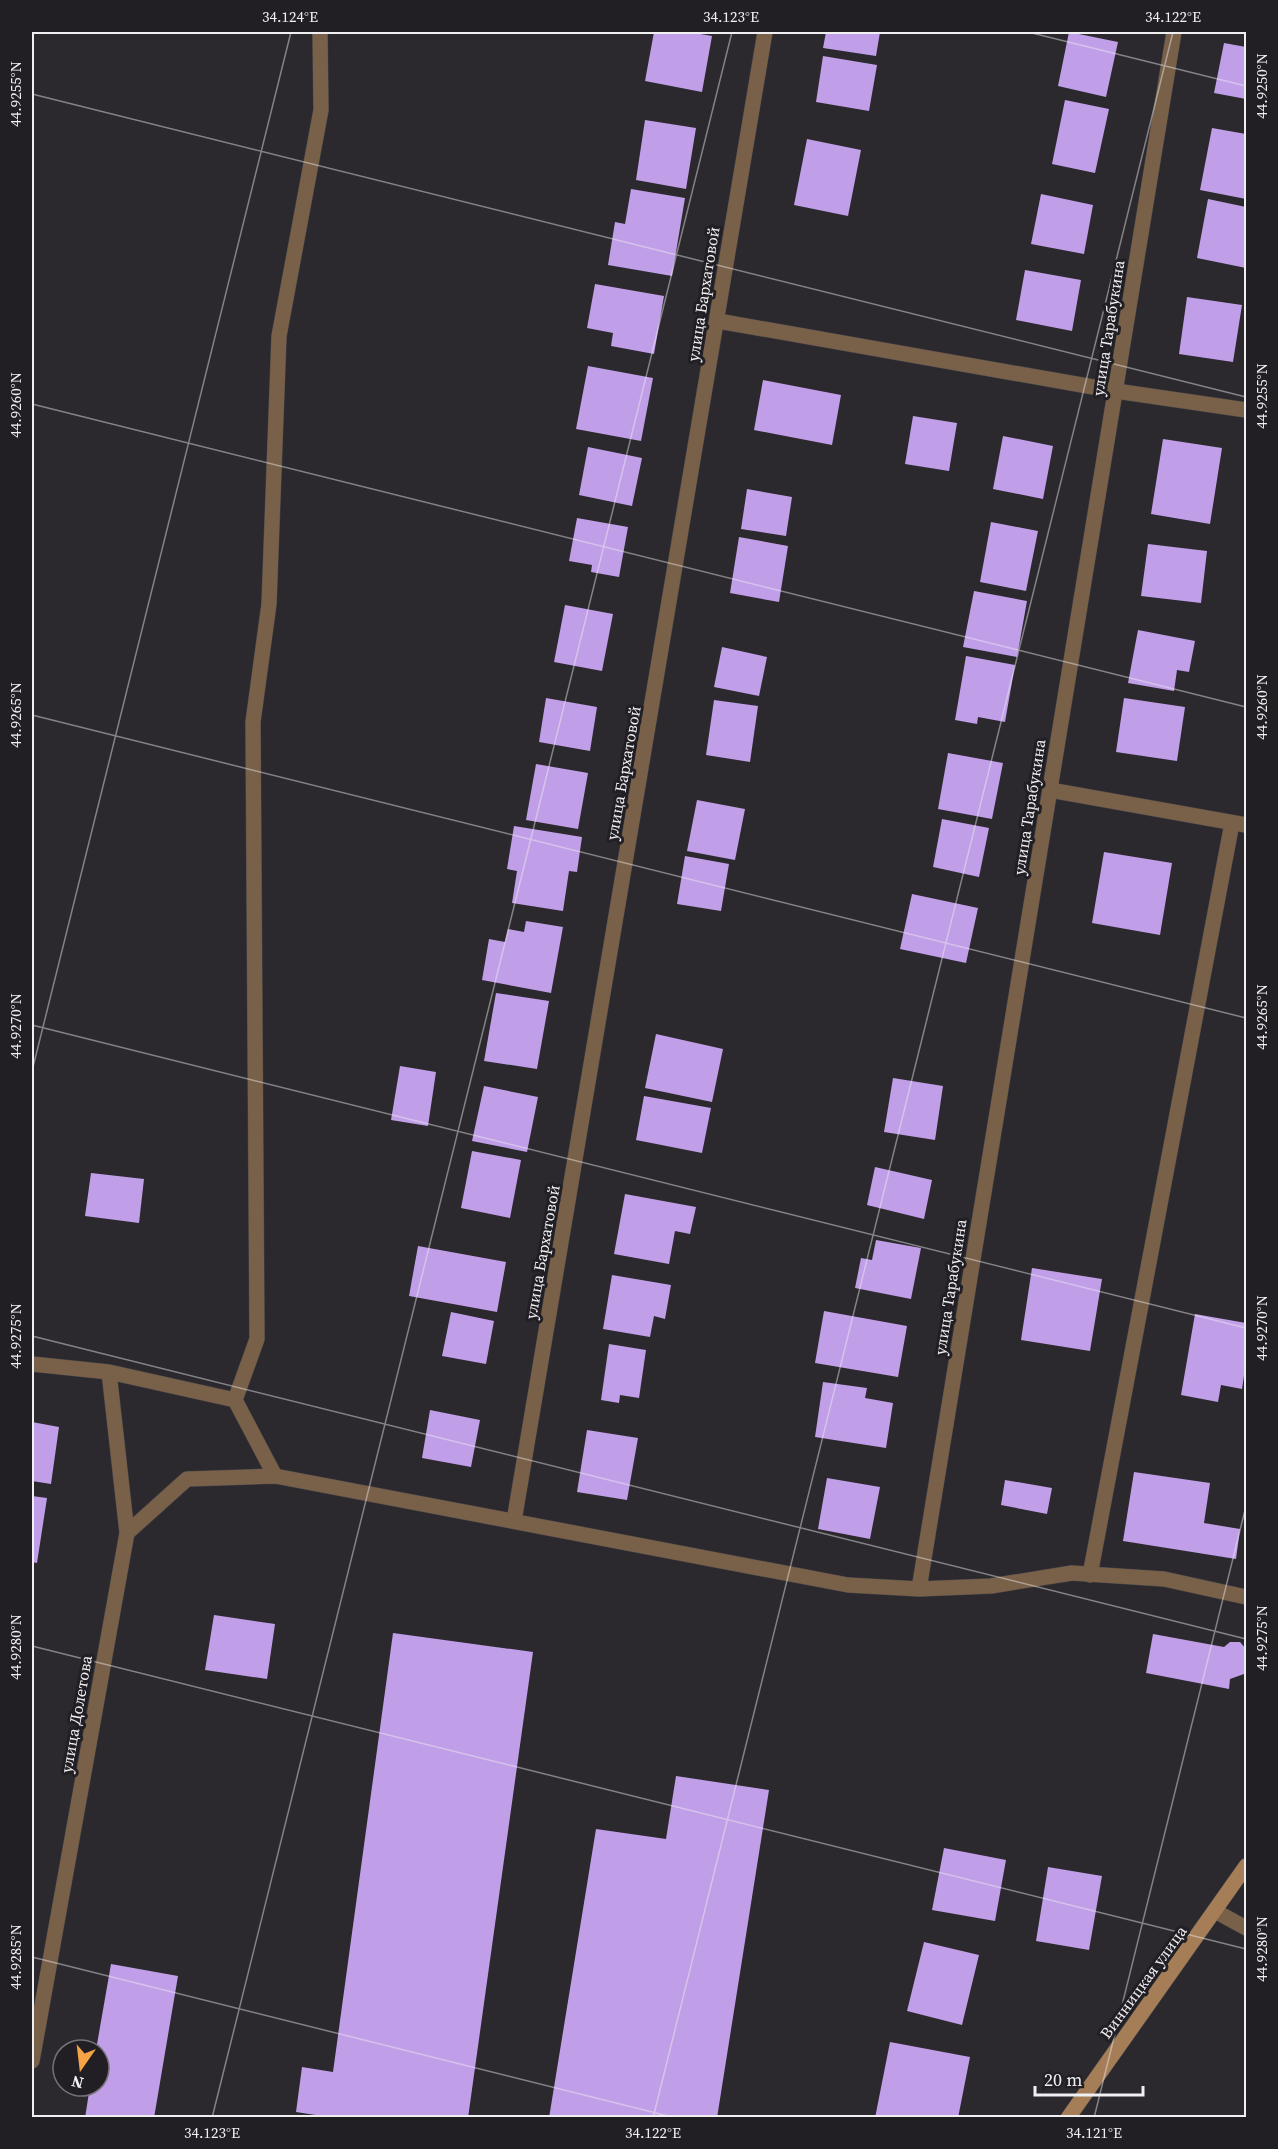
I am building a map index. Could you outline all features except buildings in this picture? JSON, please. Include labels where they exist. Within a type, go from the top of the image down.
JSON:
[{"type":"main road","name":"Винницкая улица","points":[[1068,2118],[1246,1866]]},
{"type":"street","points":[[274,1476],[235,1400],[257,1339],[253,722],[269,604],[279,336],[321,110],[320,32]]},
{"type":"street","name":"улица Бархатовой","points":[[514,1521],[765,32]]},
{"type":"street","name":"улица Тарабукина","points":[[919,1589],[1174,32]]},
{"type":"street","points":[[718,321],[1116,391],[1246,410]]},
{"type":"street","points":[[1050,790],[1239,824],[1090,1575]]},
{"type":"street","points":[[32,1364],[109,1372],[235,1400]]},
{"type":"street","name":"улица Долетова","points":[[32,2061],[127,1533],[109,1372]]},
{"type":"street","points":[[127,1533],[187,1479],[274,1476],[848,1585],[919,1589],[991,1586],[1072,1573],[1164,1579],[1246,1597]]},
{"type":"street","points":[[1215,1911],[1246,1928]]}]
